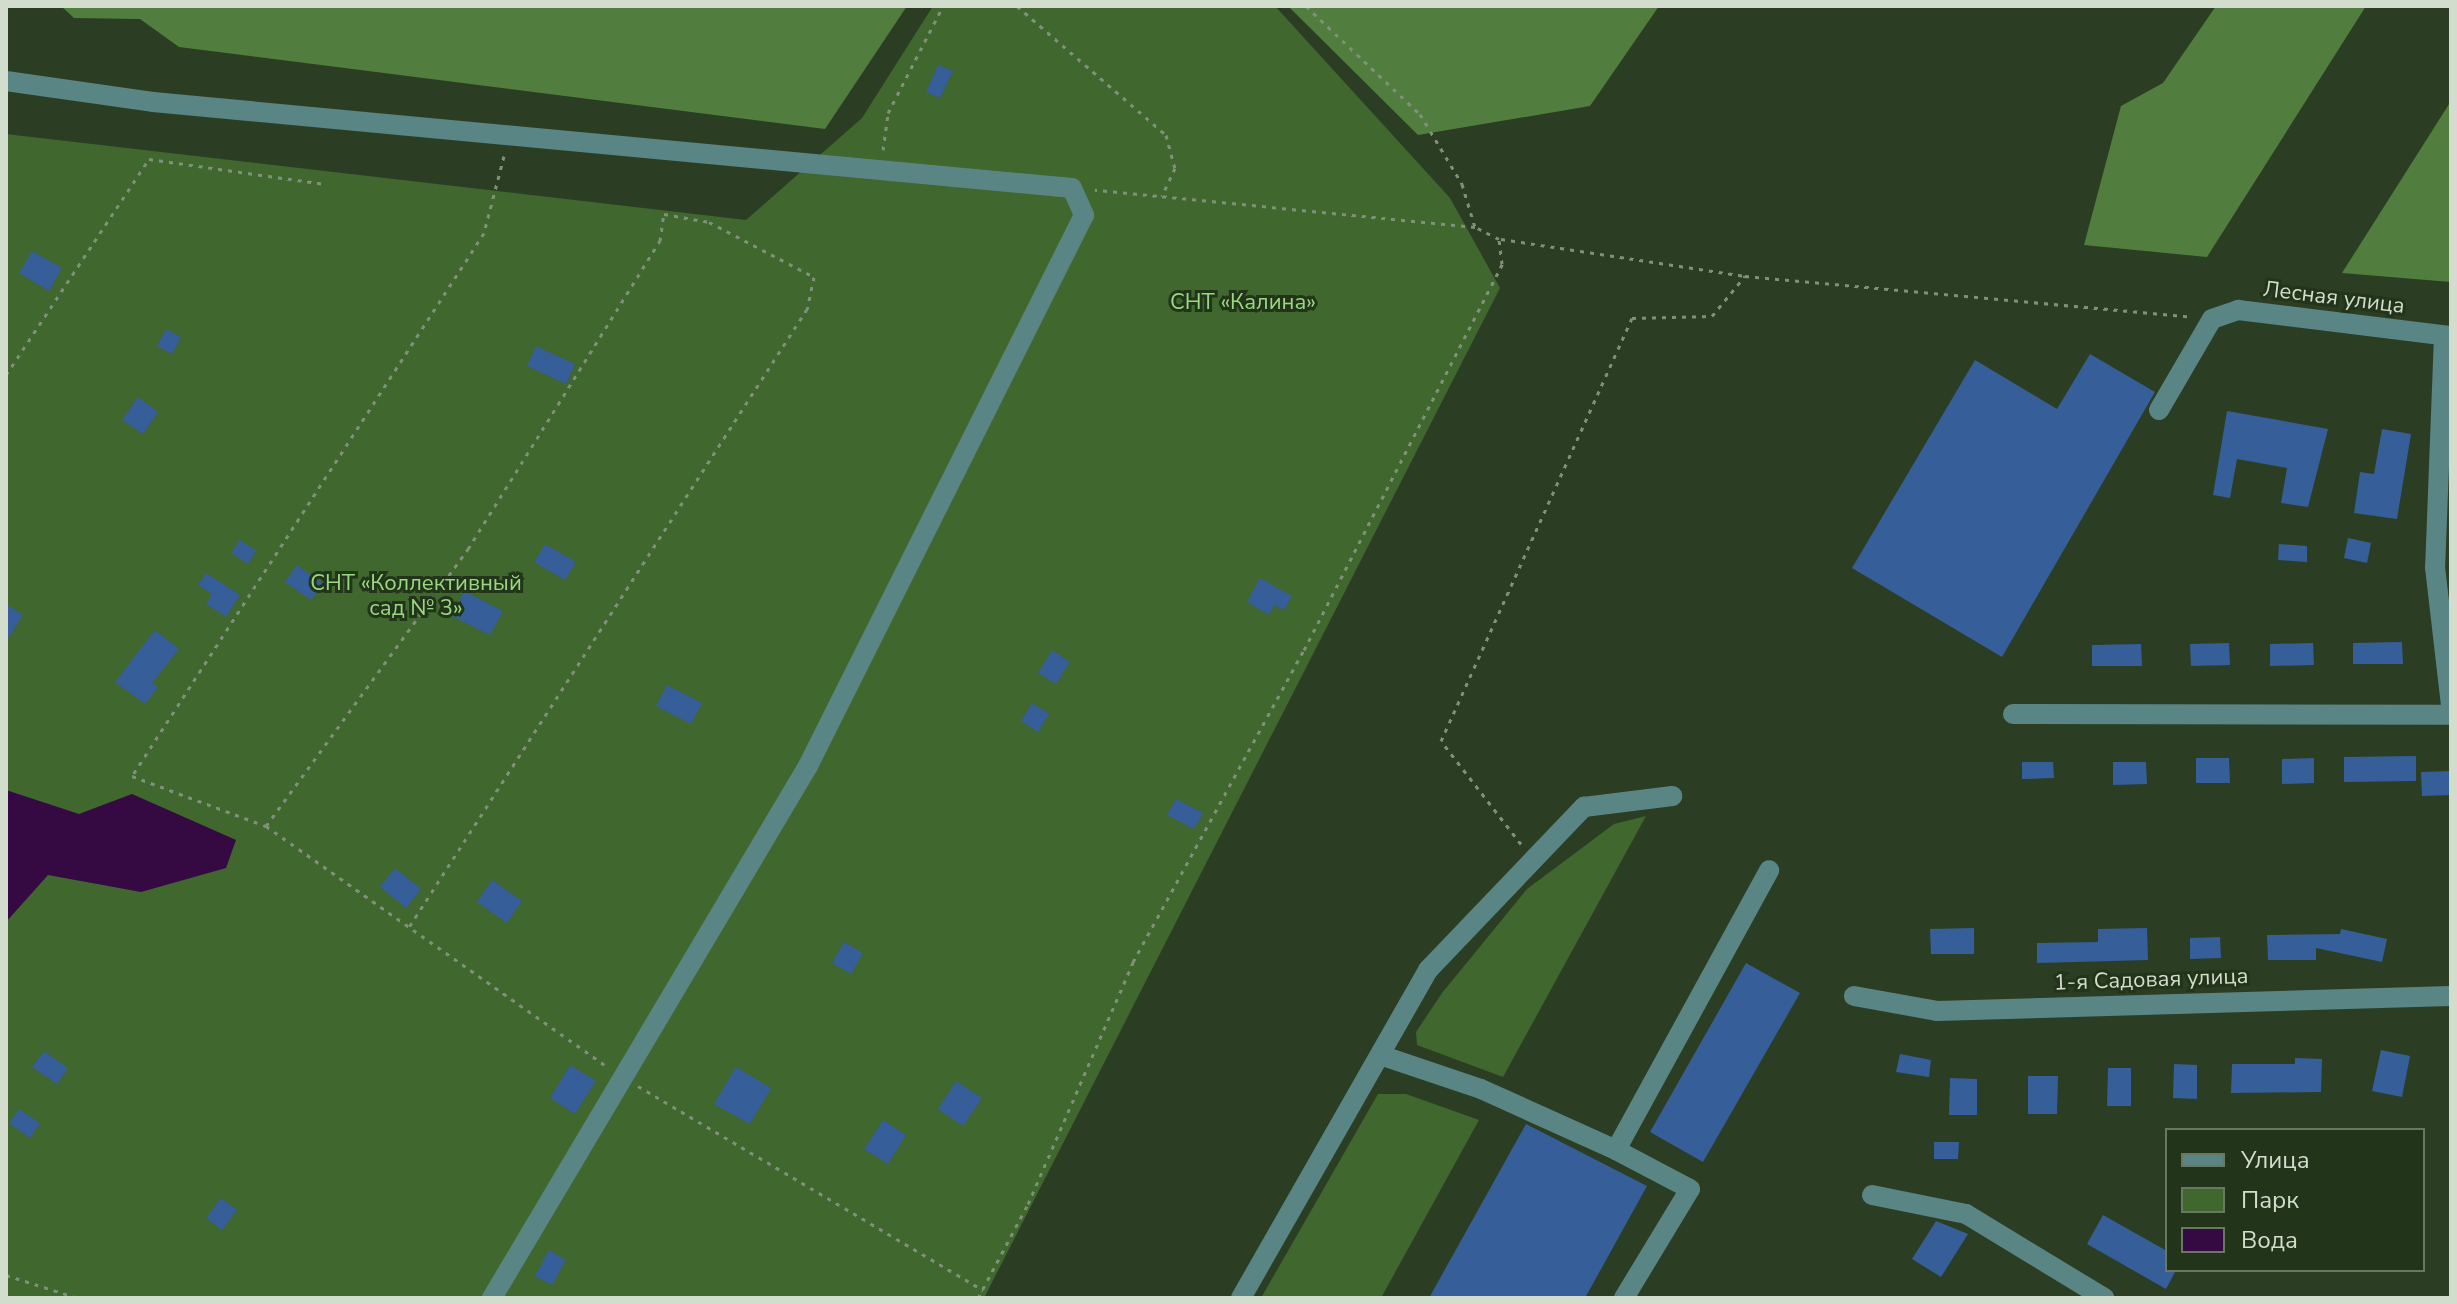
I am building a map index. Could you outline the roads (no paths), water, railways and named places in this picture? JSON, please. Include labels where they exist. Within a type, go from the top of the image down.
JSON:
[{"type":"street","points":[[6,81],[153,102],[1072,188],[1084,215],[808,766],[492,1298]]},
{"type":"street","name":"Лесная улица","points":[[2159,410],[2212,319],[2238,310],[2447,336]]},
{"type":"street","points":[[2447,336],[2435,567],[2451,705]]},
{"type":"street","points":[[2013,714],[2451,715]]},
{"type":"street","points":[[1241,1298],[1428,970],[1584,807],[1672,796]]},
{"type":"street","points":[[1616,1150],[1769,870]]},
{"type":"street","name":"1-я Садовая улица","points":[[1854,996],[1937,1011],[2451,996]]},
{"type":"street","points":[[1380,1055],[1481,1089],[1616,1150],[1690,1189],[1624,1298]]},
{"type":"street","points":[[1872,1195],[1966,1214],[2104,1298]]},
{"type":"water","points":[[6,790],[79,814],[132,794],[236,840],[226,868],[141,892],[48,875],[6,922]]},
{"type":"park label","name":"СНТ «Калина»","points":[[1243,303]]},
{"type":"park label","name":"СНТ «Коллективный сад № 3»","points":[[416,596]]}]
